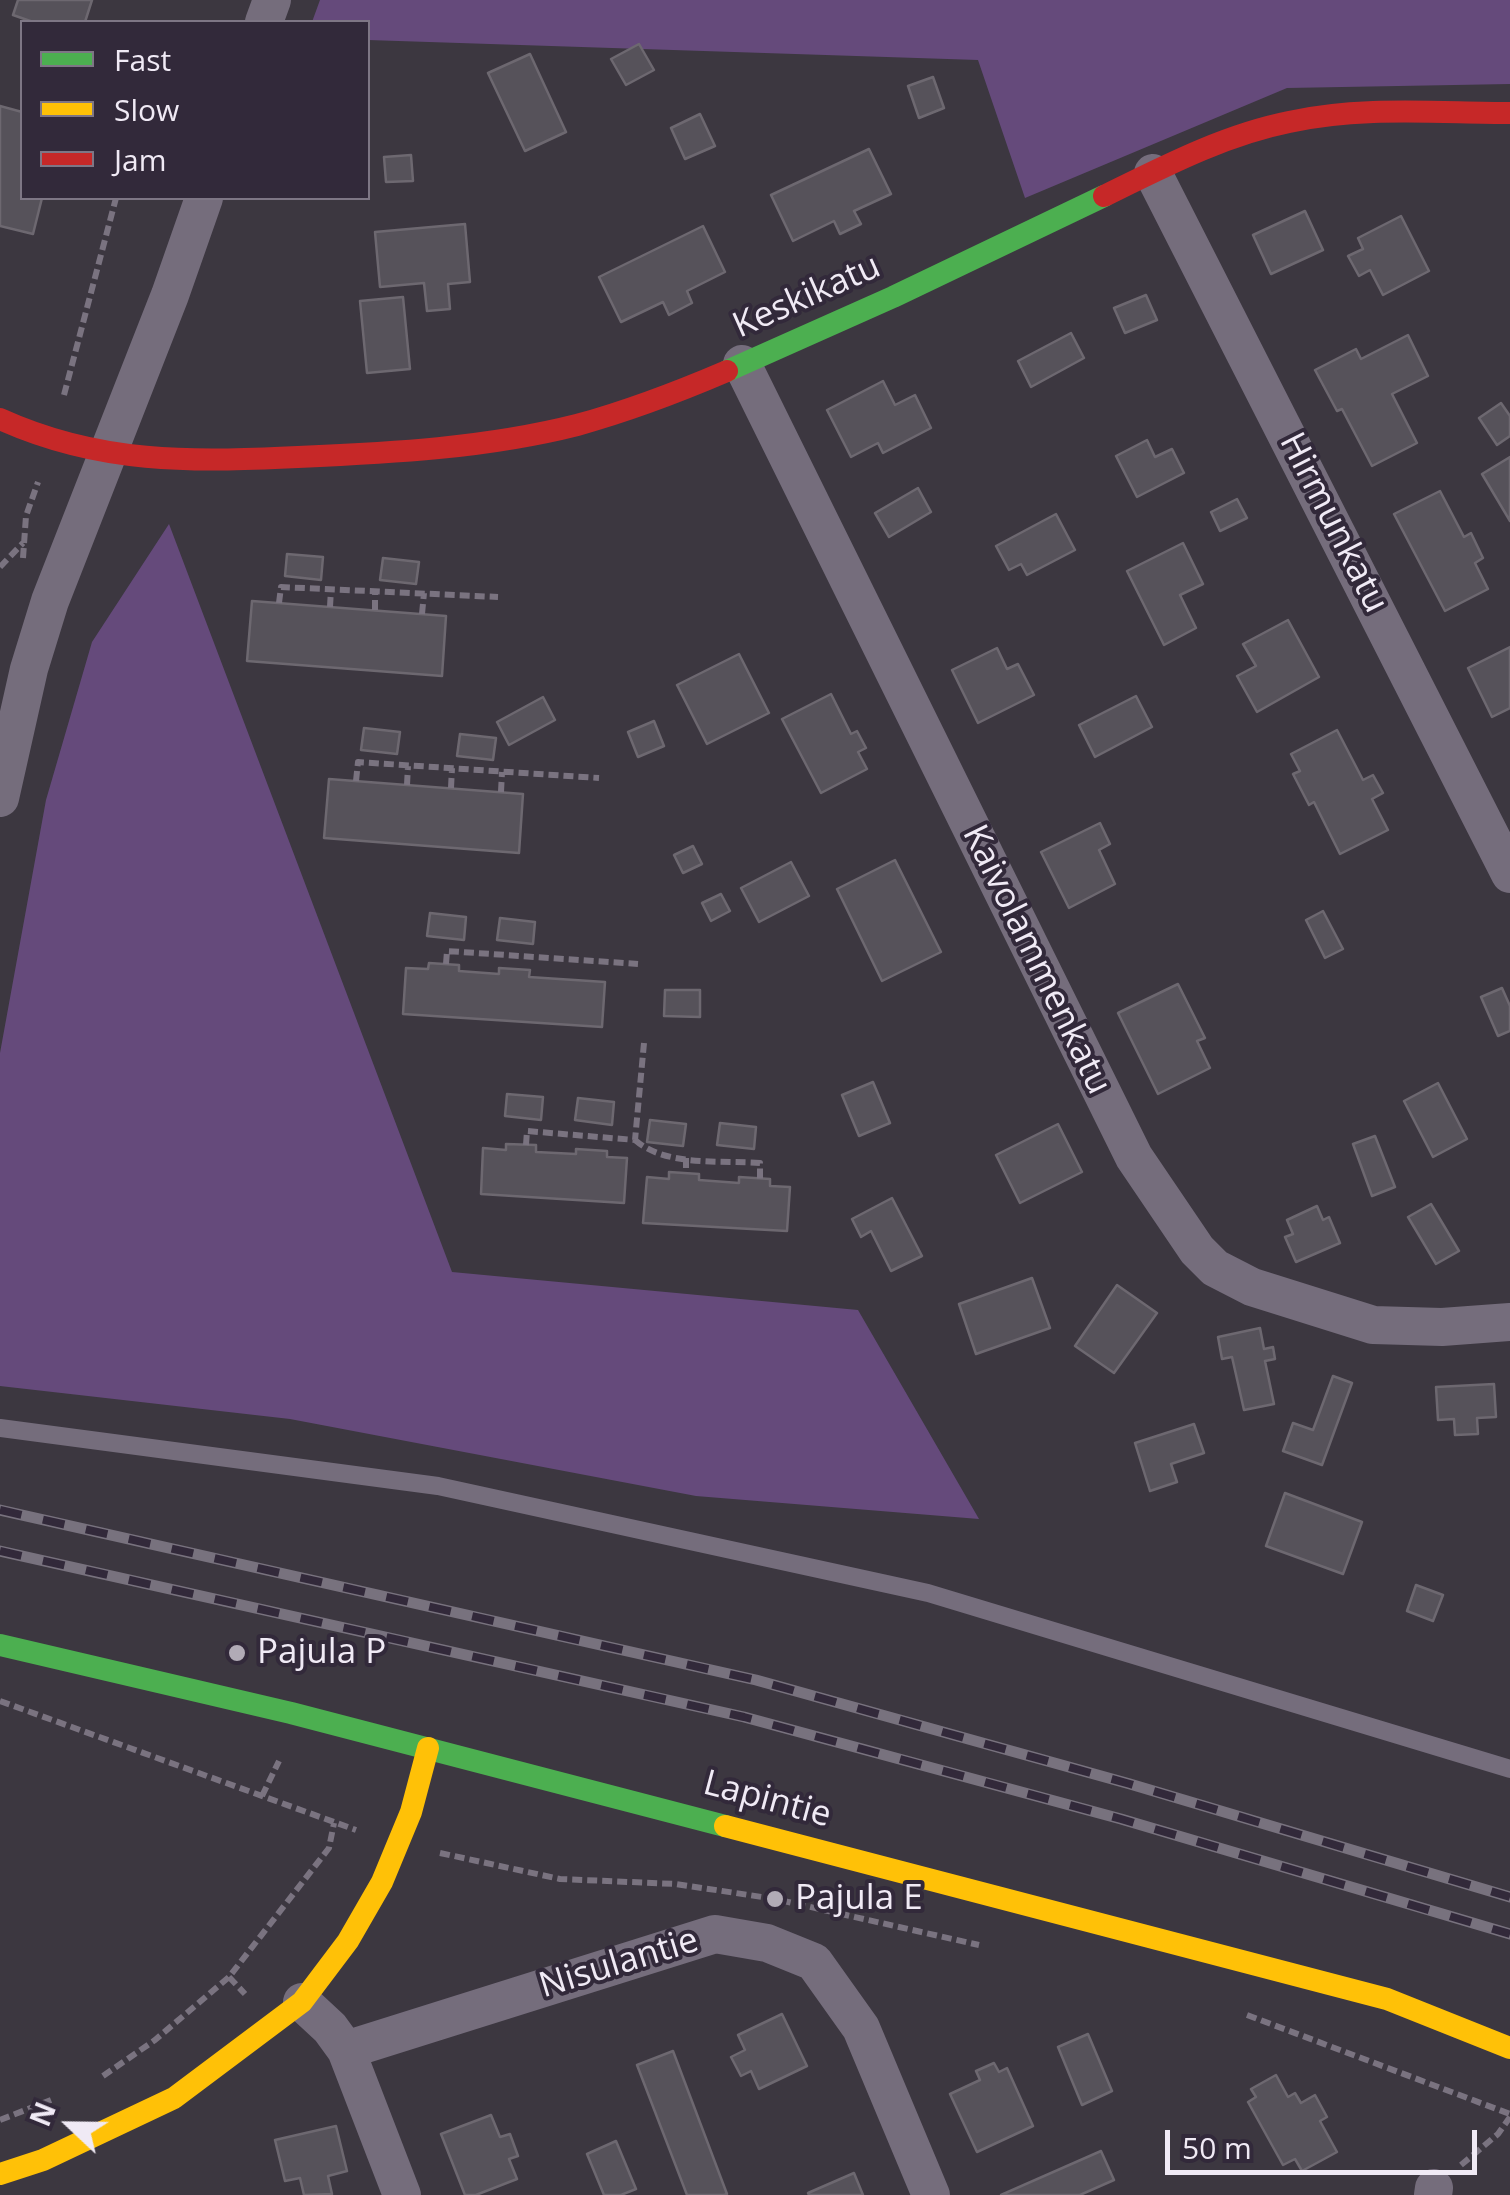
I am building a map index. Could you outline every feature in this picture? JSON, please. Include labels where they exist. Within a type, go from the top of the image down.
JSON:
[{"type":"street","name":"Keskikatu","points":[[0,419],[56,442],[108,455],[177,461],[435,451],[614,414],[742,364],[1153,173],[1257,130],[1315,115],[1510,113]]},
{"type":"street","name":"Hirmunkatu","points":[[1153,173],[1510,874]]},
{"type":"street","points":[[0,798],[29,670],[50,601],[203,200]]},
{"type":"street","name":"Kaivolammenkatu","points":[[742,364],[1134,1158],[1170,1216],[1197,1250],[1231,1278],[1350,1320],[1400,1327],[1510,1322]]},
{"type":"street","name":"Lapintie","points":[[0,1646],[428,1748],[1387,1999],[1510,2048]]},
{"type":"street","points":[[0,2174],[43,2160],[174,2098],[302,2002],[348,1940],[382,1882],[411,1812],[428,1748]]},
{"type":"street","name":"Nisulantie","points":[[346,2050],[715,1934],[767,1942],[814,1962],[861,2028],[932,2195]]},
{"type":"street","points":[[302,2002],[330,2028],[346,2050],[402,2195]]},
{"type":"lane","points":[[0,1428],[438,1486],[910,1589],[1510,1769]]},
{"type":"path","points":[[65,392],[115,200]]},
{"type":"path","points":[[0,567],[24,542]]},
{"type":"path","points":[[280,603],[281,587],[498,596]]},
{"type":"path","points":[[330,607],[331,589]]},
{"type":"path","points":[[375,591],[375,610]]},
{"type":"path","points":[[422,614],[424,593]]},
{"type":"path","points":[[356,781],[358,762],[599,778]]},
{"type":"path","points":[[407,785],[408,766]]},
{"type":"path","points":[[451,788],[452,768]]},
{"type":"path","points":[[501,792],[502,772]]},
{"type":"path","points":[[446,964],[447,950],[638,964]]},
{"type":"path","points":[[517,970],[518,956]]},
{"type":"path","points":[[635,1140],[644,1043]]},
{"type":"path","points":[[526,1145],[527,1132],[635,1140],[664,1156],[760,1162],[760,1178]]},
{"type":"path","points":[[594,1136],[594,1150]]},
{"type":"path","points":[[686,1158],[686,1174]]},
{"type":"path","points":[[0,1700],[334,1824],[329,1848],[229,1977],[155,2040],[89,2086]]},
{"type":"path","points":[[262,1797],[278,1761]]},
{"type":"path","points":[[450,1856],[560,1879],[676,1884],[775,1899],[983,1946]]},
{"type":"path","points":[[229,1977],[248,1998]]},
{"type":"path","points":[[1244,2014],[1510,2116],[1498,2134],[1433,2191]]},
{"type":"path","points":[[0,2120],[53,2099]]},
{"type":"shaded area","points":[[320,0],[1510,0],[1510,84],[1287,88],[1025,198],[978,60],[370,40],[370,20],[313,20]]},
{"type":"shaded area","points":[[169,524],[452,1272],[858,1310],[979,1519],[696,1496],[290,1419],[0,1386],[0,1053],[46,800],[92,642]]},
{"type":"building","points":[[18,0],[92,0],[86,20],[27,20],[13,15]]},
{"type":"building","points":[[639,44],[654,70],[626,85],[611,59]]},
{"type":"building","points":[[530,54],[566,132],[525,151],[488,73]]},
{"type":"building","points":[[933,77],[944,108],[919,118],[908,86]]},
{"type":"building","points":[[0,106],[20,111],[20,200],[42,200],[33,234],[0,226]]},
{"type":"building","points":[[700,114],[715,146],[685,159],[671,128]]},
{"type":"building","points":[[869,149],[891,194],[854,211],[861,224],[840,234],[834,221],[793,241],[771,195]]},
{"type":"building","points":[[411,155],[413,181],[386,182],[384,157]]},
{"type":"building","points":[[1305,211],[1323,250],[1271,274],[1253,235]]},
{"type":"building","points":[[1401,216],[1429,271],[1383,295],[1370,270],[1359,276],[1348,256],[1363,249],[1358,238]]},
{"type":"building","points":[[465,224],[470,282],[448,284],[450,309],[427,311],[424,283],[380,287],[375,232]]},
{"type":"building","points":[[703,226],[725,272],[687,291],[692,303],[669,315],[663,302],[621,322],[599,277]]},
{"type":"building","points":[[1146,295],[1157,320],[1125,333],[1114,308]]},
{"type":"building","points":[[403,297],[410,369],[367,373],[360,301]]},
{"type":"building","points":[[1071,333],[1084,358],[1031,387],[1018,361]]},
{"type":"building","points":[[1408,335],[1428,376],[1392,394],[1417,443],[1372,466],[1342,409],[1337,411],[1315,370],[1356,349],[1361,359]]},
{"type":"building","points":[[883,381],[895,405],[915,395],[931,428],[883,453],[878,443],[851,457],[827,410]]},
{"type":"building","points":[[1501,403],[1510,416],[1510,436],[1497,445],[1479,418]]},
{"type":"building","points":[[1147,440],[1155,457],[1172,449],[1184,473],[1137,497],[1116,456]]},
{"type":"building","points":[[1510,457],[1510,521],[1482,474]]},
{"type":"building","points":[[918,488],[931,512],[889,537],[875,513]]},
{"type":"building","points":[[1440,491],[1464,537],[1471,533],[1483,558],[1475,563],[1488,589],[1445,611],[1394,514]]},
{"type":"building","points":[[1237,499],[1247,518],[1220,531],[1211,512]]},
{"type":"building","points":[[1056,514],[1075,550],[1027,575],[1021,564],[1009,570],[996,546]]},
{"type":"building","points":[[1183,543],[1203,584],[1180,595],[1196,628],[1164,645],[1127,571]]},
{"type":"building","points":[[287,554],[323,557],[321,580],[285,576]]},
{"type":"building","points":[[383,558],[419,562],[416,584],[380,580]]},
{"type":"building","points":[[252,601],[446,616],[442,676],[247,661]]},
{"type":"building","points":[[1288,620],[1319,677],[1257,712],[1237,676],[1256,666],[1243,644]]},
{"type":"building","points":[[1510,647],[1510,708],[1492,717],[1468,668]]},
{"type":"building","points":[[997,648],[1007,669],[1018,664],[1034,695],[978,723],[952,670]]},
{"type":"building","points":[[739,654],[769,713],[707,744],[677,685]]},
{"type":"building","points":[[831,694],[851,734],[857,731],[866,748],[858,752],[867,769],[821,793],[782,719]]},
{"type":"building","points":[[1136,696],[1152,727],[1095,757],[1079,725]]},
{"type":"building","points":[[543,697],[555,720],[509,745],[497,722]]},
{"type":"building","points":[[654,721],[664,746],[638,757],[628,732]]},
{"type":"building","points":[[364,728],[400,732],[397,754],[361,750]]},
{"type":"building","points":[[1337,730],[1363,780],[1373,775],[1383,793],[1372,799],[1388,830],[1340,854],[1314,802],[1309,805],[1293,774],[1300,771],[1291,754]]},
{"type":"building","points":[[460,734],[496,738],[493,760],[457,756]]},
{"type":"building","points":[[329,779],[523,794],[519,853],[324,838]]},
{"type":"building","points":[[1100,823],[1110,844],[1099,850],[1115,884],[1069,908],[1041,852]]},
{"type":"building","points":[[693,846],[702,864],[683,873],[674,855]]},
{"type":"building","points":[[895,860],[941,952],[882,981],[837,889]]},
{"type":"building","points":[[791,862],[809,896],[759,922],[741,888]]},
{"type":"building","points":[[721,894],[730,911],[711,921],[702,903]]},
{"type":"building","points":[[1323,911],[1343,949],[1325,958],[1306,920]]},
{"type":"building","points":[[430,913],[466,917],[464,940],[427,936]]},
{"type":"building","points":[[500,918],[535,922],[533,944],[497,940]]},
{"type":"building","points":[[429,963],[459,965],[459,971],[499,974],[499,968],[530,970],[529,977],[605,982],[602,1027],[403,1014],[406,968],[428,969]]},
{"type":"building","points":[[1178,984],[1205,1038],[1197,1041],[1210,1068],[1158,1094],[1118,1013]]},
{"type":"building","points":[[1502,988],[1510,1006],[1510,1031],[1498,1036],[1481,997]]},
{"type":"building","points":[[665,990],[700,990],[700,1017],[664,1016]]},
{"type":"building","points":[[873,1082],[890,1123],[859,1136],[842,1095]]},
{"type":"building","points":[[1438,1083],[1467,1139],[1433,1157],[1404,1101]]},
{"type":"building","points":[[507,1094],[543,1097],[541,1120],[505,1116]]},
{"type":"building","points":[[578,1098],[614,1102],[612,1125],[575,1120]]},
{"type":"building","points":[[650,1120],[686,1124],[683,1146],[647,1142]]},
{"type":"building","points":[[720,1123],[756,1127],[754,1149],[717,1145]]},
{"type":"building","points":[[1058,1124],[1082,1172],[1020,1203],[996,1155]]},
{"type":"building","points":[[1375,1136],[1395,1187],[1372,1196],[1353,1144]]},
{"type":"building","points":[[506,1144],[536,1145],[536,1152],[607,1151],[607,1157],[627,1158],[624,1203],[481,1194],[483,1148],[506,1150]]},
{"type":"building","points":[[669,1172],[699,1174],[699,1180],[739,1183],[739,1177],[770,1179],[770,1186],[790,1187],[787,1231],[643,1223],[647,1177],[669,1179]]},
{"type":"building","points":[[892,1198],[922,1256],[891,1271],[871,1231],[861,1237],[852,1219]]},
{"type":"building","points":[[1431,1204],[1459,1251],[1436,1264],[1408,1217]]},
{"type":"building","points":[[1317,1206],[1323,1220],[1329,1217],[1340,1243],[1296,1262],[1285,1237],[1293,1234],[1287,1220]]},
{"type":"building","points":[[1032,1278],[1050,1328],[976,1354],[959,1304]]},
{"type":"building","points":[[1117,1285],[1157,1313],[1114,1373],[1075,1346]]},
{"type":"building","points":[[1260,1328],[1264,1349],[1273,1347],[1275,1359],[1265,1361],[1274,1404],[1244,1410],[1232,1357],[1222,1359],[1218,1337]]},
{"type":"building","points":[[1333,1376],[1352,1383],[1322,1465],[1283,1451],[1293,1423],[1313,1430]]},
{"type":"building","points":[[1494,1384],[1496,1417],[1477,1418],[1478,1434],[1455,1435],[1454,1419],[1438,1420],[1436,1387]]},
{"type":"building","points":[[1194,1424],[1204,1453],[1171,1464],[1177,1482],[1150,1491],[1135,1443]]},
{"type":"building","points":[[1285,1493],[1362,1522],[1343,1574],[1266,1546]]},
{"type":"building","points":[[1416,1585],[1443,1595],[1433,1621],[1407,1611]]},
{"type":"building","points":[[782,2014],[807,2066],[759,2089],[751,2071],[741,2076],[731,2057],[745,2050],[738,2035]]},
{"type":"building","points":[[1088,2034],[1112,2091],[1082,2105],[1058,2047]]},
{"type":"building","points":[[673,2051],[727,2194],[687,2195],[637,2065]]},
{"type":"building","points":[[994,2063],[999,2072],[1007,2068],[1033,2126],[977,2152],[950,2094],[980,2080],[976,2071]]},
{"type":"building","points":[[1276,2075],[1288,2097],[1295,2093],[1301,2103],[1315,2095],[1327,2117],[1320,2121],[1337,2152],[1302,2171],[1295,2159],[1283,2165],[1248,2102],[1256,2097],[1251,2089]]},
{"type":"building","points":[[491,2115],[500,2137],[510,2134],[518,2156],[509,2159],[517,2179],[476,2195],[465,2195],[441,2134]]},
{"type":"building","points":[[336,2126],[347,2171],[328,2176],[332,2194],[304,2195],[300,2178],[285,2181],[275,2140]]},
{"type":"building","points":[[616,2141],[636,2189],[621,2195],[604,2195],[587,2154]]},
{"type":"building","points":[[1101,2151],[1114,2180],[1080,2195],[1001,2195]]},
{"type":"building","points":[[854,2173],[863,2195],[808,2193]]},
{"type":"railway","points":[[0,1510],[756,1680],[1130,1784],[1510,1897]]},
{"type":"railway","points":[[0,1551],[744,1717],[1121,1819],[1510,1934]]},
{"type":"traffic: fast","points":[[727,371],[1104,196]]},
{"type":"traffic: fast","points":[[0,1645],[291,1713],[725,1826]]},
{"type":"traffic: slow","points":[[0,2174],[43,2160],[174,2098],[302,2002],[348,1941],[382,1882],[411,1812],[428,1748]]},
{"type":"traffic: slow","points":[[725,1826],[1387,1999],[1510,2048]]},
{"type":"traffic: jam","points":[[1104,196],[1217,143],[1289,122],[1371,112],[1510,113]]},
{"type":"traffic: jam","points":[[0,419],[73,445],[146,457],[220,460],[368,454],[543,433],[615,414],[727,371]]},
{"type":"place","name":"Pajula P","points":[[237,1653]]},
{"type":"place","name":"Pajula E","points":[[775,1899]]}]
